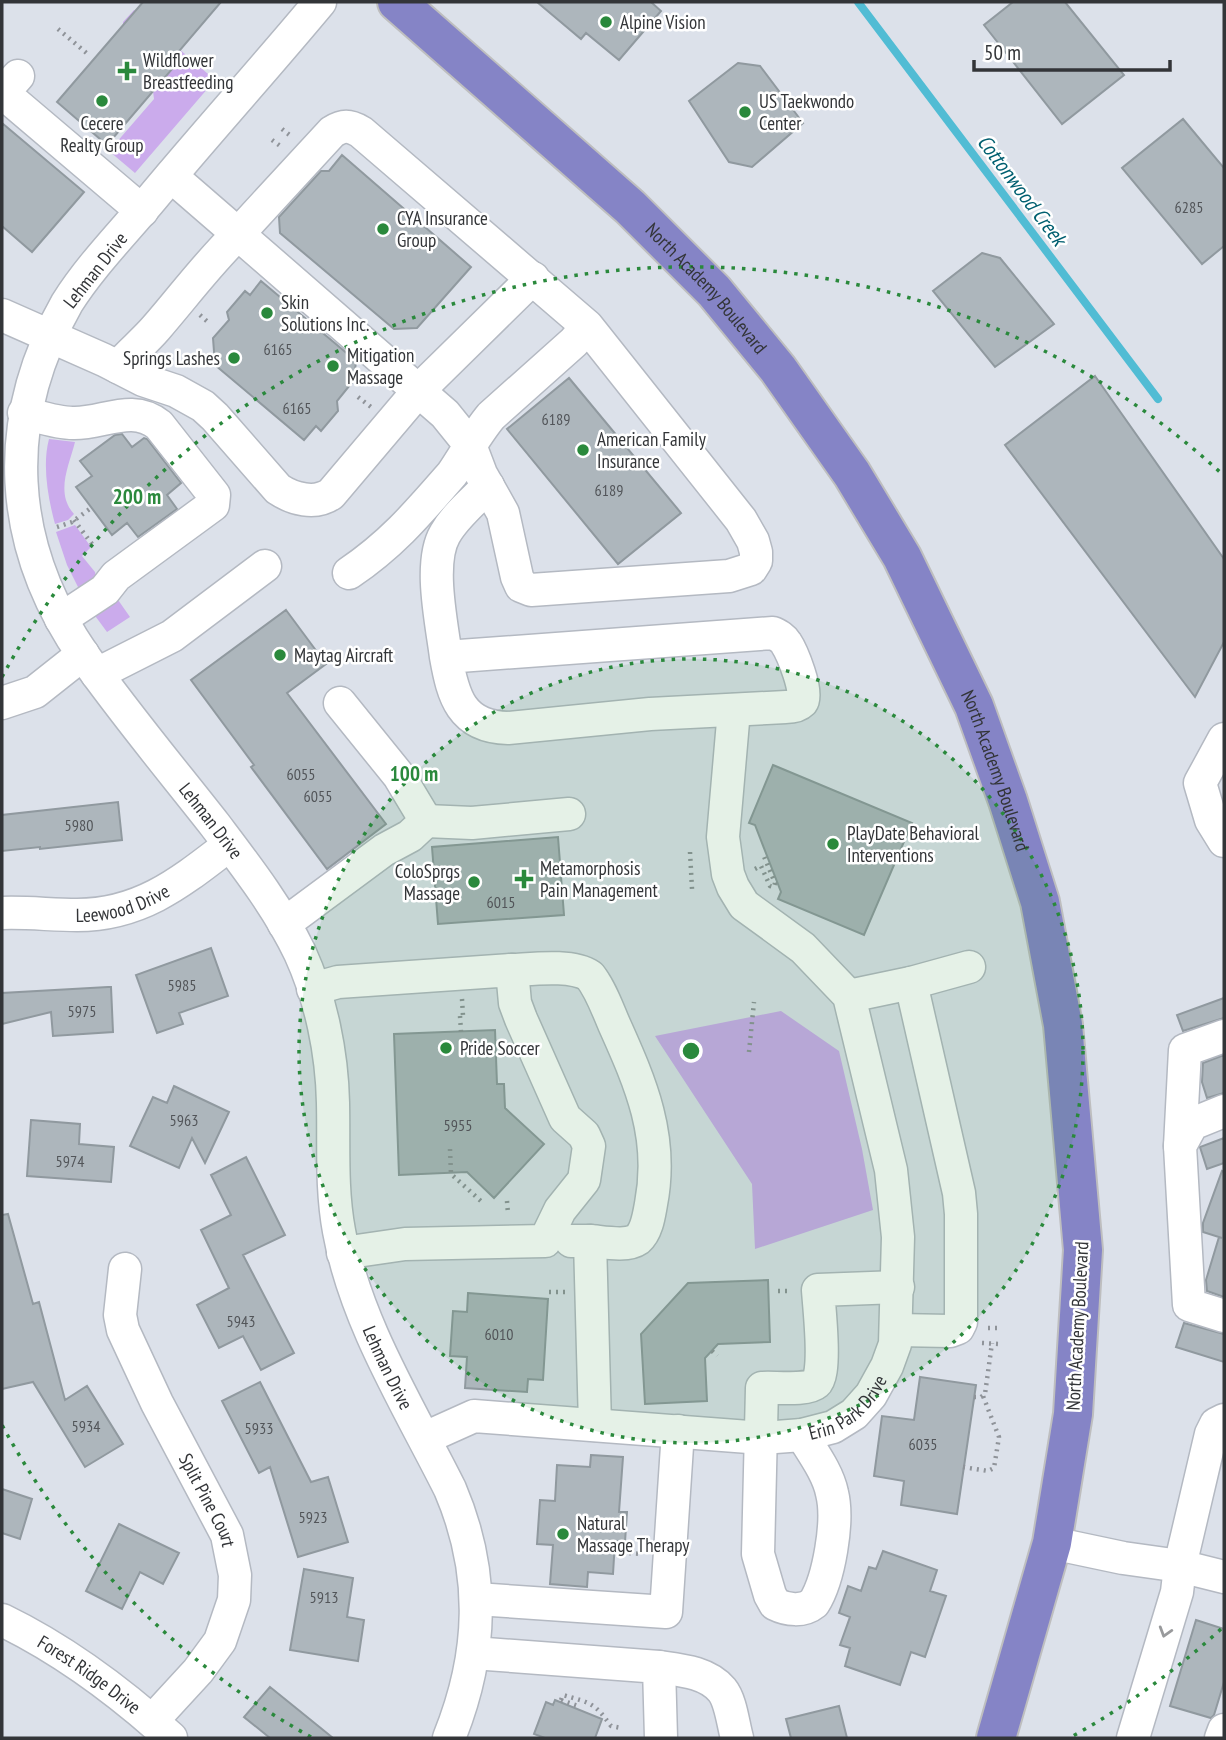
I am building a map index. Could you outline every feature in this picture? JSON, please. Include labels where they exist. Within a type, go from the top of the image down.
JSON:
[{"type":"highway","name":"North Academy Boulevard","points":[[397,2],[630,207],[714,291],[779,369],[852,474],[902,557],[974,706],[1040,902],[1063,1025],[1082,1263],[1073,1414],[1052,1543],[996,1738]]},
{"type":"street","name":"Lehman Drive","points":[[320,2],[84,279],[66,304],[38,362],[10,481],[30,554],[61,619],[90,664],[268,897],[302,957],[313,989],[331,1063],[333,1183],[350,1280],[369,1328],[460,1512],[473,1563],[476,1599],[473,1653],[466,1691],[449,1738]]},
{"type":"street","points":[[8,87],[142,211]]},
{"type":"street","points":[[118,367],[153,331],[223,248],[238,234],[332,132],[347,126],[360,132],[587,326],[741,520],[755,547],[754,565],[746,572],[729,576],[526,589],[517,577],[507,523],[470,445],[445,414],[418,390],[238,234],[171,176]]},
{"type":"street","points":[[2,315],[143,380],[176,391],[203,406],[278,489],[310,500],[331,494],[418,390],[533,278]]},
{"type":"street","points":[[349,573],[380,551],[403,530],[452,474],[491,416],[574,342],[587,326]]},
{"type":"street","points":[[24,413],[71,423],[126,414],[150,418],[159,425],[215,499],[213,505],[116,576],[105,590],[61,619]]},
{"type":"street","points":[[446,657],[768,633],[777,635],[788,647],[804,690],[802,702],[786,707],[650,714],[508,728],[493,727],[475,720],[458,702],[446,657],[438,550],[449,528],[488,486]]},
{"type":"street","points":[[2,703],[35,692],[90,664],[172,636],[265,566]]},
{"type":"street","points":[[340,703],[399,776],[426,821]]},
{"type":"street","points":[[734,709],[723,837],[733,887],[744,905],[809,953],[849,996],[969,967]]},
{"type":"street","points":[[1224,739],[1200,783],[1211,820],[1224,841]]},
{"type":"street","points":[[284,924],[384,850],[410,836],[426,821],[472,823],[569,814]]},
{"type":"street","name":"Leewood Drive","points":[[2,913],[77,915],[111,912],[143,903],[171,889],[229,845]]},
{"type":"street","points":[[313,989],[338,982],[512,970],[548,968],[581,971],[590,976],[623,1044],[646,1103],[656,1154],[653,1194],[647,1223],[643,1233],[635,1241],[405,1244],[343,1252]]},
{"type":"street","points":[[512,970],[514,997],[521,1019],[565,1118],[584,1135],[589,1146],[584,1180],[560,1210],[545,1241]]},
{"type":"street","points":[[897,1330],[950,1331],[958,1328],[962,1318],[959,1193],[911,983]]},
{"type":"street","name":"Erin Park Drive","points":[[425,1438],[474,1416],[762,1438],[802,1435],[833,1427],[862,1406],[887,1366],[895,1344],[898,1226],[891,1170],[849,996]]},
{"type":"street","points":[[1224,1036],[1185,1050],[1180,1146],[1189,1305],[1224,1316]]},
{"type":"street","points":[[1180,1146],[1192,1124],[1224,1111]]},
{"type":"street","points":[[590,1241],[595,1425]]},
{"type":"street","name":"Split Pine Court","points":[[125,1269],[120,1315],[123,1330],[157,1403],[227,1535],[235,1575],[234,1600],[220,1641],[162,1730]]},
{"type":"street","points":[[802,1435],[830,1486],[834,1510],[826,1574],[814,1604],[801,1609],[775,1604],[760,1565],[758,1544],[762,1388],[806,1387],[817,1383],[820,1378],[822,1365],[818,1290],[898,1287]]},
{"type":"street","points":[[1132,1738],[1177,1592],[1180,1566],[1211,1434],[1216,1424],[1224,1420]]},
{"type":"street","points":[[476,1599],[666,1612],[678,1431]]},
{"type":"street","points":[[1052,1543],[1123,1558],[1180,1566],[1224,1577]]},
{"type":"street","name":"Forest Ridge Drive","points":[[2,1620],[66,1656],[116,1691],[162,1730]]},
{"type":"street","points":[[473,1653],[659,1667],[692,1672],[712,1681],[723,1691],[737,1738]]},
{"type":"street","points":[[659,1667],[661,1738]]},
{"type":"street","points":[[1142,1706],[1156,1738]]},
{"type":"street","points":[[1221,1738],[1224,1730]]},
{"type":"path","points":[[58,29],[90,56]]},
{"type":"path","points":[[53,528],[74,520],[91,508]]},
{"type":"path","points":[[74,520],[95,548]]},
{"type":"path","points":[[690,852],[692,889]]},
{"type":"path","points":[[759,878],[755,868],[761,866],[770,886],[774,887],[775,883],[763,854]]},
{"type":"path","points":[[749,1052],[754,1002]]},
{"type":"path","points":[[460,1016],[461,1031]]},
{"type":"path","points":[[450,1149],[451,1174],[482,1202]]},
{"type":"path","points":[[964,1467],[988,1471],[994,1468],[999,1437],[983,1396],[992,1343]]},
{"type":"path","points":[[712,1351],[717,1356]]},
{"type":"path","points":[[974,1397],[983,1396]]},
{"type":"path","points":[[578,1709],[579,1706],[561,1700],[563,1695],[595,1705],[611,1726],[621,1728]]},
{"type":"shaded area","points":[[134,10],[215,80],[135,173],[109,151],[154,99],[153,91],[173,69],[123,26],[123,22]]},
{"type":"shaded area","points":[[49,439],[75,442],[64,488],[68,506],[74,514],[68,520],[55,524],[47,481]]},
{"type":"shaded area","points":[[75,525],[91,547],[82,556],[95,572],[97,582],[81,593],[67,565],[56,532]]},
{"type":"shaded area","points":[[116,597],[130,617],[107,632],[93,613]]},
{"type":"shaded area","points":[[781,1011],[839,1051],[873,1210],[755,1249],[752,1184],[655,1036]]},
{"type":"building","points":[[143,2],[221,2],[168,64],[173,68],[107,145],[57,102]]},
{"type":"building","name":"Alpine Vision","points":[[537,2],[651,2],[661,11],[619,60],[586,33],[581,39]]},
{"type":"building","points":[[1013,2],[1065,2],[1124,75],[1062,124],[984,25]]},
{"type":"building","name":"US Taekwondo Center","points":[[738,63],[760,66],[803,123],[752,167],[729,162],[689,101]]},
{"type":"building","points":[[1183,119],[1224,168],[1224,246],[1202,264],[1122,168]]},
{"type":"building","points":[[2,123],[84,192],[32,252],[2,226]]},
{"type":"building","points":[[342,155],[471,267],[417,328],[394,329],[280,233],[279,217],[321,171],[329,171]]},
{"type":"building","points":[[982,253],[1000,258],[1054,324],[995,367],[933,291]]},
{"type":"building","points":[[261,281],[356,361],[354,380],[337,401],[338,411],[321,431],[316,426],[304,440],[215,365],[213,338],[229,320],[227,312],[245,291],[250,295]]},
{"type":"building","points":[[1095,376],[1224,559],[1224,642],[1195,697],[1005,445]]},
{"type":"building","points":[[569,378],[681,513],[618,564],[507,429]]},
{"type":"building","points":[[122,434],[132,447],[144,438],[147,439],[181,483],[167,495],[177,509],[138,537],[127,523],[112,535],[76,487],[92,476],[80,461],[115,435]]},
{"type":"building","points":[[286,610],[326,664],[287,693],[386,824],[327,869],[251,767],[254,765],[191,680]]},
{"type":"building","name":"PlayDate Behavioral Interventions","points":[[773,765],[912,823],[864,935],[778,899],[781,892],[755,825],[749,823]]},
{"type":"building","points":[[118,802],[122,840],[2,851],[2,815]]},
{"type":"building","points":[[558,837],[564,915],[438,924],[432,847]]},
{"type":"building","points":[[211,948],[228,996],[179,1013],[183,1024],[157,1033],[136,975]]},
{"type":"building","points":[[111,987],[113,1032],[53,1036],[51,1012],[2,1024],[2,993]]},
{"type":"building","points":[[1224,998],[1224,1018],[1183,1031],[1177,1015]]},
{"type":"building","points":[[495,1030],[497,1084],[504,1084],[505,1108],[544,1144],[494,1198],[467,1172],[399,1175],[394,1034]]},
{"type":"building","points":[[1224,1055],[1224,1093],[1207,1098],[1202,1082],[1203,1063]]},
{"type":"building","points":[[174,1086],[229,1112],[205,1163],[192,1138],[179,1168],[130,1146],[153,1097],[167,1103]]},
{"type":"building","points":[[31,1120],[80,1124],[79,1144],[114,1147],[111,1182],[27,1176]]},
{"type":"building","points":[[1224,1138],[1224,1163],[1207,1169],[1200,1147]]},
{"type":"building","points":[[246,1157],[285,1235],[243,1255],[294,1353],[261,1370],[243,1336],[219,1348],[197,1305],[229,1288],[201,1230],[231,1215],[211,1175]]},
{"type":"building","points":[[1222,1171],[1224,1297],[1207,1291],[1206,1280],[1219,1237],[1203,1232],[1203,1223]]},
{"type":"building","points":[[8,1214],[33,1304],[39,1302],[65,1400],[87,1386],[123,1444],[85,1467],[33,1382],[2,1389],[2,1215]]},
{"type":"building","points":[[768,1280],[770,1342],[718,1344],[705,1358],[707,1401],[645,1404],[641,1334],[688,1283]]},
{"type":"building","points":[[468,1293],[548,1299],[543,1380],[528,1379],[527,1392],[465,1388],[467,1357],[450,1356],[453,1311],[467,1312]]},
{"type":"building","points":[[1184,1323],[1224,1334],[1224,1362],[1176,1347]]},
{"type":"building","points":[[920,1377],[976,1385],[957,1514],[901,1505],[904,1481],[874,1476],[882,1416],[914,1420]]},
{"type":"building","points":[[260,1382],[311,1482],[328,1477],[348,1542],[298,1557],[270,1467],[259,1473],[222,1401]]},
{"type":"building","points":[[591,1455],[623,1457],[619,1512],[627,1512],[625,1542],[615,1541],[613,1574],[588,1572],[587,1587],[550,1584],[553,1545],[537,1544],[540,1500],[555,1501],[557,1465],[590,1467]]},
{"type":"building","points":[[2,1489],[32,1499],[20,1539],[2,1533]]},
{"type":"building","points":[[119,1524],[179,1553],[163,1584],[140,1572],[122,1609],[86,1591]]},
{"type":"building","points":[[883,1551],[937,1570],[930,1591],[946,1596],[925,1657],[911,1652],[900,1685],[845,1666],[850,1648],[840,1645],[850,1617],[839,1613],[848,1586],[861,1591],[869,1567],[876,1569]]},
{"type":"building","points":[[304,1569],[353,1578],[347,1617],[364,1620],[358,1661],[290,1650]]},
{"type":"building","points":[[1196,1620],[1224,1629],[1224,1682],[1211,1718],[1170,1706]]},
{"type":"building","points":[[270,1687],[333,1738],[270,1738],[244,1717]]},
{"type":"building","points":[[555,1700],[602,1719],[595,1738],[545,1738],[534,1734],[546,1702],[553,1705]]},
{"type":"building","points":[[839,1706],[847,1738],[791,1738],[786,1719]]},
{"type":"waterway","name":"Cottonwood Creek","points":[[858,2],[1158,399]]},
{"type":"place","name":"Alpine Vision","points":[[606,22]]},
{"type":"place","name":"Wildflower Breastfeeding","points":[[127,71]]},
{"type":"place","name":"Cecere Realty Group","points":[[102,101]]},
{"type":"place","name":"US Taekwondo Center","points":[[745,112]]},
{"type":"place","name":"CYA Insurance Group","points":[[383,229]]},
{"type":"place","name":"Skin Solutions Inc.","points":[[267,313]]},
{"type":"place","name":"Springs Lashes","points":[[234,358]]},
{"type":"place","name":"Mitigation Massage","points":[[333,366]]},
{"type":"place","name":"American Family Insurance","points":[[583,450]]},
{"type":"place","name":"Maytag Aircraft","points":[[280,655]]},
{"type":"place","name":"PlayDate Behavioral Interventions","points":[[833,844]]},
{"type":"place","name":"Metamorphosis Pain Management","points":[[524,879]]},
{"type":"place","name":"ColoSprgs Massage","points":[[474,882]]},
{"type":"place","name":"Pride Soccer","points":[[446,1048]]},
{"type":"place","name":"Natural Massage Therapy","points":[[563,1534]]}]
